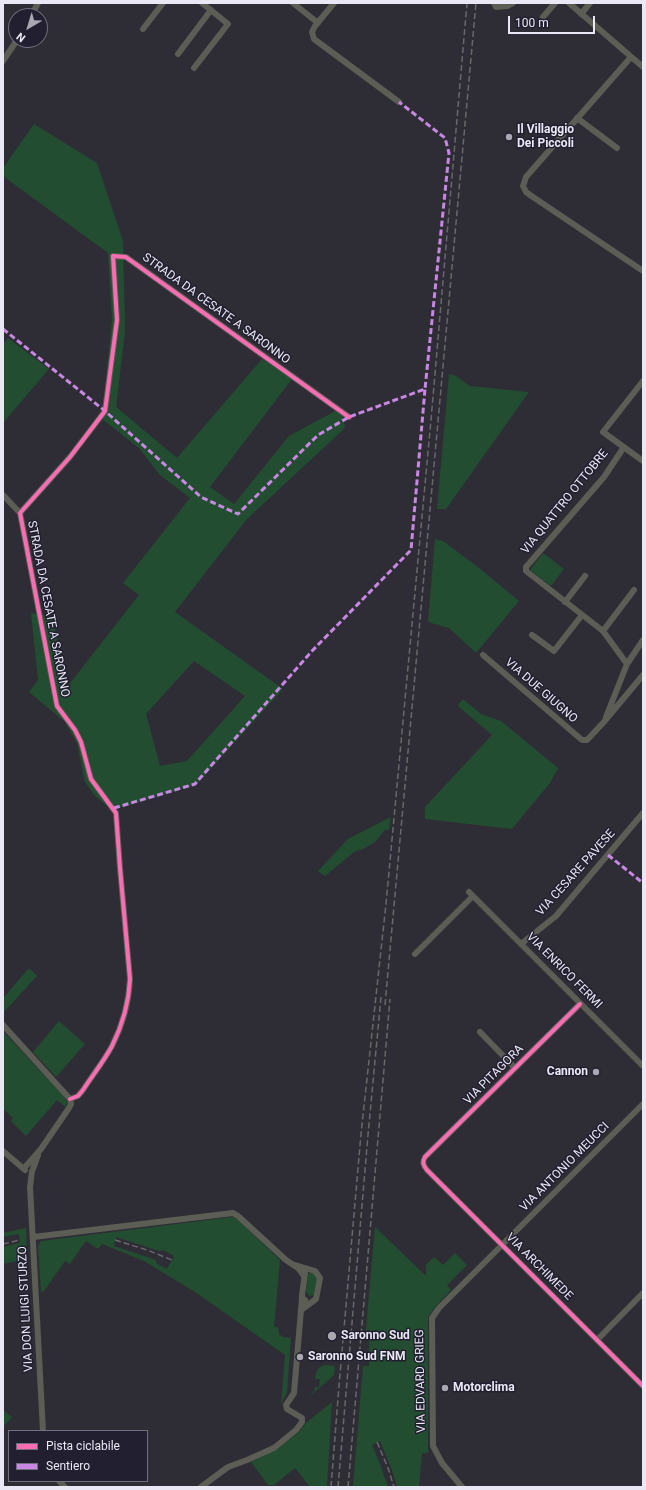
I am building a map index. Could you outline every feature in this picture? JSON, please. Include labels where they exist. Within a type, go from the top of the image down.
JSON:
[{"type":"street","points":[[142,29],[163,3]]},
{"type":"street","points":[[194,68],[228,24],[202,3]]},
{"type":"street","points":[[293,3],[318,22]]},
{"type":"street","points":[[334,3],[318,22],[312,32],[314,39],[399,102]]},
{"type":"street","points":[[495,5],[506,6],[513,3]]},
{"type":"street","points":[[543,17],[556,3]]},
{"type":"street","points":[[569,3],[643,67]]},
{"type":"street","points":[[581,14],[590,3]]},
{"type":"street","points":[[178,54],[211,10]]},
{"type":"street","points":[[3,61],[12,48]]},
{"type":"street","points":[[631,57],[526,177],[523,186],[526,192],[530,195],[643,271]]},
{"type":"street","points":[[577,118],[617,148]]},
{"type":"street","name":"STRADA DA CESATE A SARONNO","points":[[111,1046],[125,1010],[130,979],[117,817],[114,810],[91,779],[81,742],[75,730],[57,706],[20,513],[70,457],[105,411],[117,320],[113,256],[126,257],[349,417]]},
{"type":"street","points":[[643,381],[603,432],[643,461]]},
{"type":"street","name":"VIA QUATTRO OTTOBRE","points":[[565,602],[526,571],[526,567],[604,477],[624,447]]},
{"type":"street","points":[[3,495],[20,513]]},
{"type":"street","points":[[585,576],[565,602],[603,631],[627,664]]},
{"type":"street","points":[[603,631],[634,590]]},
{"type":"street","points":[[532,635],[554,651],[582,615]]},
{"type":"street","points":[[603,723],[627,664],[643,640]]},
{"type":"street","name":"VIA DUE GIUGNO","points":[[483,655],[582,740],[587,740],[603,723]]},
{"type":"street","points":[[603,723],[643,675]]},
{"type":"street","name":"VIA CESARE PAVESE","points":[[521,944],[556,916],[643,813]]},
{"type":"street","name":"VIA ENRICO FERMI","points":[[415,954],[471,894],[643,1066]]},
{"type":"street","name":"VIA PITAGORA","points":[[423,1162],[425,1157],[580,1004]]},
{"type":"street","points":[[3,1025],[70,1099]]},
{"type":"street","points":[[480,1032],[516,1068]]},
{"type":"street","name":"VIA DON LUIGI STURZO","points":[[43,1430],[28,1169],[69,1108],[71,1104],[70,1099],[78,1096],[83,1090],[111,1046]]},
{"type":"street","name":"VIA ANTONIO MEUCCI","points":[[502,1245],[643,1104]]},
{"type":"street","points":[[3,1151],[17,1164],[28,1169]]},
{"type":"street","name":"VIA ARCHIMEDE","points":[[423,1162],[427,1170],[643,1386]]},
{"type":"street","points":[[33,1237],[233,1213],[286,1260],[294,1265],[304,1276]]},
{"type":"street","name":"VIA EDVARD GRIEG","points":[[462,1487],[442,1463],[432,1446],[431,1321],[439,1308],[502,1245]]},
{"type":"street","points":[[294,1265],[312,1270],[318,1273],[320,1278],[316,1299],[301,1310]]},
{"type":"street","points":[[201,1487],[223,1470],[274,1448],[299,1427],[302,1420],[301,1416],[286,1407],[286,1404],[294,1393],[304,1276],[307,1271],[312,1270]]},
{"type":"street","points":[[597,1340],[643,1293]]},
{"type":"street","points":[[302,1298],[310,1302]]},
{"type":"green space","points":[[34,124],[97,163],[123,241],[125,331],[116,407],[177,458],[262,359],[292,379],[210,487],[234,504],[289,436],[341,408],[345,428],[247,519],[175,612],[283,689],[196,785],[112,810],[95,796],[85,782],[77,743],[65,722],[29,692],[38,680],[31,613],[52,616],[67,687],[139,595],[123,583],[190,498],[160,475],[139,448],[102,419],[112,320],[108,253],[3,176],[3,168]],"holes":[[[194,661],[245,696],[187,761],[160,766],[146,714]]]},
{"type":"green space","points":[[8,338],[49,369],[3,423],[3,344]]},
{"type":"green space","points":[[449,374],[456,376],[470,386],[529,392],[446,509],[437,509]]},
{"type":"green space","points":[[435,539],[443,541],[519,601],[476,653],[449,628],[428,622]]},
{"type":"green space","points":[[543,553],[564,569],[551,586],[530,570]]},
{"type":"green space","points":[[462,700],[481,714],[501,721],[558,768],[550,783],[512,829],[425,819],[425,807],[492,735],[459,707],[458,705]]},
{"type":"green space","points":[[391,817],[389,830],[385,830],[375,842],[354,852],[325,876],[318,871],[348,839]]},
{"type":"green space","points":[[29,968],[37,976],[3,1013],[3,998]]},
{"type":"green space","points":[[59,1021],[85,1044],[56,1077],[33,1052]]},
{"type":"green space","points":[[3,1031],[67,1102],[66,1107],[57,1100],[26,1136],[11,1121],[13,1118],[3,1109]]},
{"type":"green space","points":[[232,1217],[236,1218],[280,1260],[274,1327],[278,1327],[279,1334],[283,1337],[291,1338],[287,1392],[281,1405],[285,1355],[195,1292],[144,1261],[102,1244],[98,1249],[86,1241],[70,1264],[65,1261],[44,1291],[41,1292],[38,1246],[41,1241]],"holes":[[[116,1237],[159,1251],[163,1250],[174,1256],[167,1269],[157,1264],[156,1260],[114,1246]]]},
{"type":"green space","points":[[375,1227],[426,1276],[426,1265],[434,1257],[443,1265],[455,1253],[467,1265],[447,1285],[451,1290],[428,1317],[428,1453],[422,1453],[419,1487],[397,1487],[392,1470],[380,1441],[372,1445],[388,1487],[353,1487],[363,1366],[369,1366],[369,1341],[365,1340]]},
{"type":"green space","points":[[26,1228],[27,1259],[3,1264],[3,1247],[20,1243],[19,1234],[3,1237],[3,1233]]},
{"type":"green space","points":[[312,1272],[317,1277],[314,1295],[309,1296],[306,1291],[308,1274]]},
{"type":"green space","points":[[312,1351],[321,1352],[320,1359],[311,1358]]},
{"type":"green space","points":[[325,1365],[335,1366],[334,1375],[309,1397],[314,1391],[315,1387],[319,1387],[320,1379],[315,1379],[317,1370]]},
{"type":"green space","points":[[332,1402],[327,1487],[310,1487],[295,1468],[274,1485],[268,1485],[251,1462],[278,1449],[299,1432],[306,1423]]},
{"type":"green space","points":[[3,1410],[12,1417],[3,1427]]},
{"type":"railway","points":[[331,1487],[361,1134],[386,904],[431,420],[467,3]]},
{"type":"railway","points":[[385,1005],[476,3]]},
{"type":"railway","points":[[338,1487],[381,997]]},
{"type":"railway","points":[[348,1487],[390,999]]},
{"type":"railway","points":[[3,1244],[20,1240]]},
{"type":"railway","points":[[115,1240],[172,1260]]},
{"type":"railway","points":[[377,1442],[394,1487]]},
{"type":"marked path","points":[[3,329],[105,411],[201,497],[238,514],[318,435],[349,417],[425,389],[449,153],[445,138],[399,102]]},
{"type":"marked path","points":[[114,808],[195,784],[312,651],[411,550],[425,389]]},
{"type":"marked path","points":[[608,855],[643,883]]},
{"type":"cycle path","points":[[70,1099],[78,1096],[83,1090],[109,1052],[116,1038],[127,1005],[130,979],[116,813],[91,779],[81,742],[75,730],[57,706],[20,513],[70,457],[105,411],[117,320],[113,256],[126,257],[349,417]]},
{"type":"cycle path","points":[[580,1004],[425,1157],[423,1164],[427,1170],[643,1386]]},
{"type":"place","name":"Il Villaggio Dei Piccoli","points":[[509,137]]},
{"type":"place","name":"Cannon","points":[[596,1072]]},
{"type":"place","name":"Saronno Sud","points":[[332,1336]]},
{"type":"place","name":"Saronno Sud FNM","points":[[300,1357]]},
{"type":"place","name":"Motorclima","points":[[445,1388]]}]
